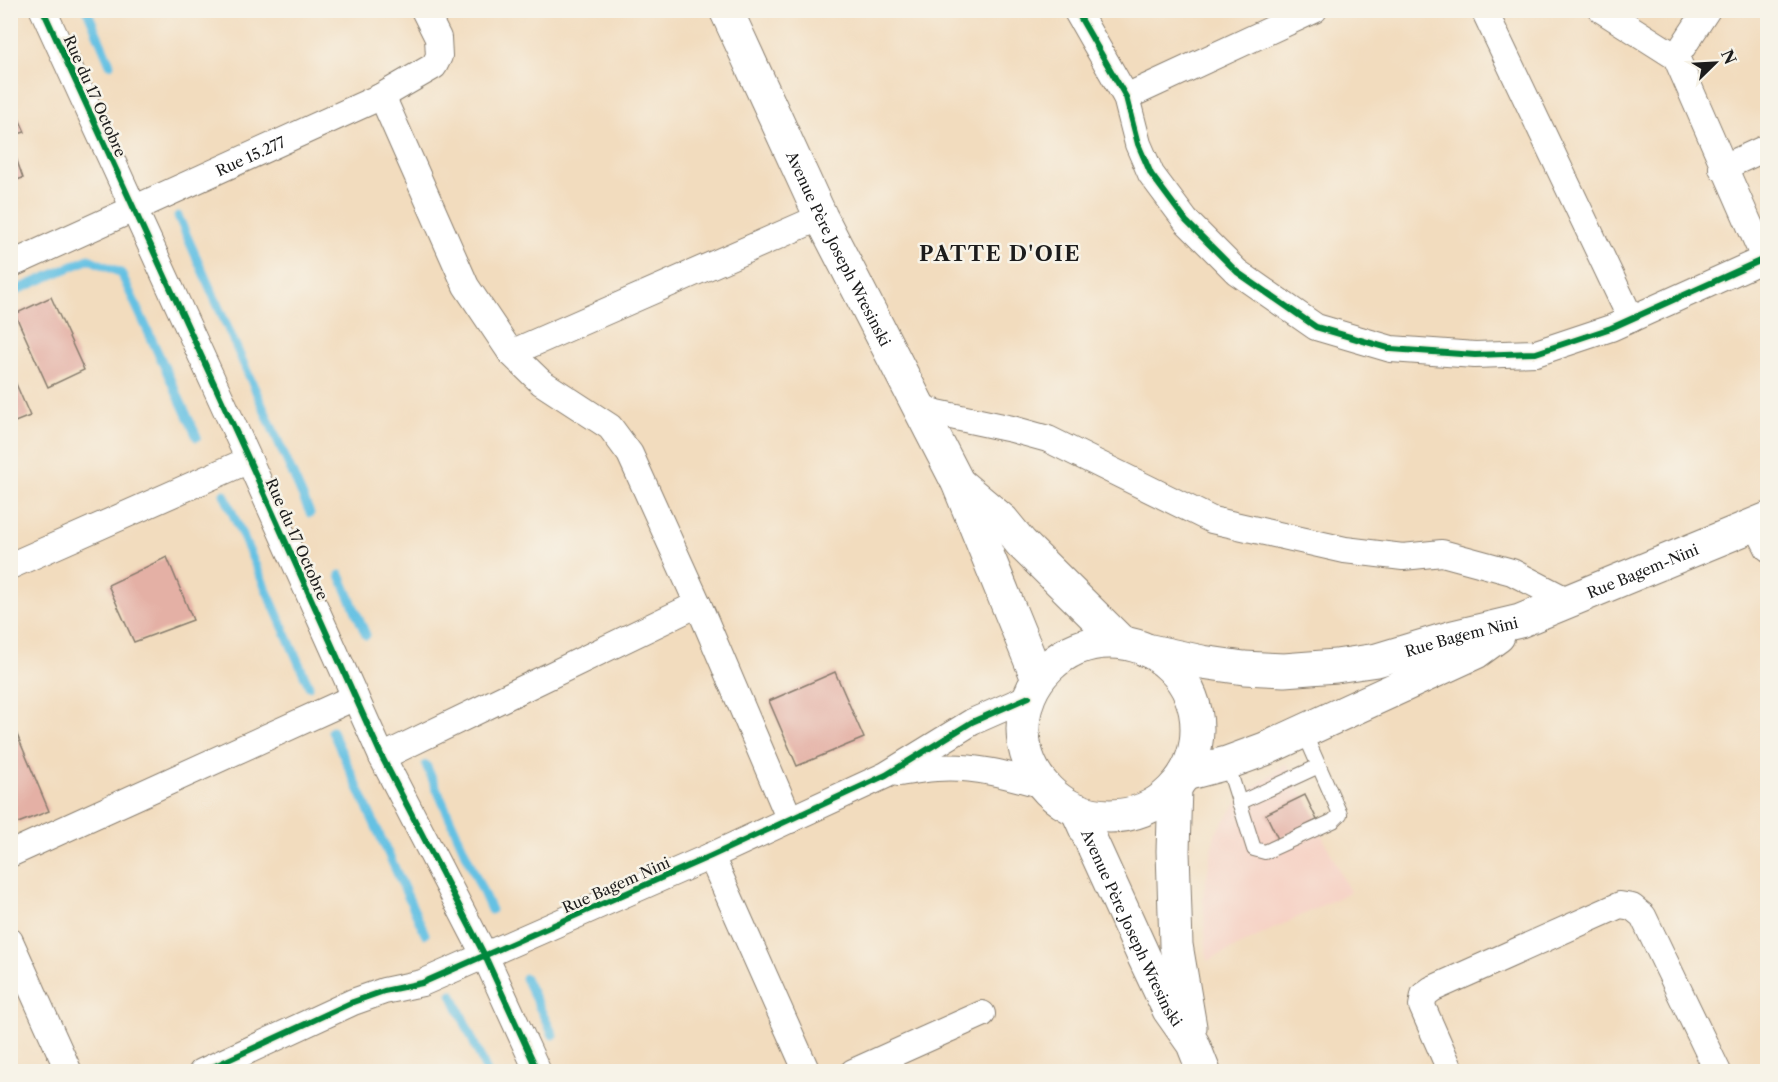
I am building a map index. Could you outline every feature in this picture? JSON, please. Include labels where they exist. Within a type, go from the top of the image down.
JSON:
[{"type":"street","name":"Rue du 17 Octobre","points":[[44,10],[382,757],[484,956],[538,1071]]},
{"type":"street","name":"Rue 15.277","points":[[10,265],[382,96],[434,66],[439,56],[438,38],[424,10]]},
{"type":"street","name":"Avenue Père Joseph Wresinski","points":[[726,10],[820,216],[958,483],[1033,688]]},
{"type":"street","points":[[1076,10],[1106,66],[1126,97],[1138,144],[1151,174],[1186,221],[1237,272],[1316,327],[1391,349],[1475,356],[1536,353],[1611,328],[1766,263],[1722,168],[1676,57],[1602,10]]},
{"type":"street","points":[[1484,10],[1631,319]]},
{"type":"street","points":[[1676,57],[1707,10]]},
{"type":"street","points":[[1126,97],[1304,13]]},
{"type":"street","points":[[382,96],[466,286],[510,353],[541,382],[610,427],[630,454],[698,604],[790,820]]},
{"type":"street","points":[[1722,168],[1767,147]]},
{"type":"street","points":[[510,353],[820,216]]},
{"type":"street","points":[[918,406],[1048,440],[1212,520],[1345,550],[1403,557],[1442,553],[1512,572],[1568,601]]},
{"type":"street","points":[[10,566],[249,460]]},
{"type":"street","name":"Avenue Père Joseph Wresinski","points":[[958,483],[1003,521],[1021,543],[1133,646]]},
{"type":"street","name":"Rue Bagem-Nini","points":[[1520,621],[1568,601],[1764,531]]},
{"type":"street","points":[[382,757],[698,604]]},
{"type":"street","name":"Rue Bagem Nini","points":[[1133,646],[1202,662],[1244,668],[1305,669],[1377,660],[1453,637],[1520,621]]},
{"type":"street","name":"Rue Bagem Nini","points":[[1180,780],[1264,749],[1476,652],[1520,621]]},
{"type":"street","points":[[1089,644],[1133,646],[1166,663],[1182,681],[1192,703],[1197,727],[1194,751],[1180,780],[1155,804],[1130,814],[1103,816],[1077,810],[1058,799],[1043,785],[1030,765],[1024,743],[1023,720],[1033,688],[1060,657],[1089,644]]},
{"type":"street","name":"Rue Bagem Nini","points":[[202,1071],[240,1064],[353,1002],[384,991],[422,983],[790,820],[886,775],[972,722],[1033,688]]},
{"type":"street","points":[[10,854],[355,697]]},
{"type":"street","name":"Rue Bagem Nini","points":[[886,775],[936,768],[969,769],[997,772],[1043,785]]},
{"type":"street","name":"Avenue Père Joseph Wresinski","points":[[1180,780],[1173,851],[1176,945],[1198,1058]]},
{"type":"street","name":"Avenue Père Joseph Wresinski","points":[[1077,810],[1164,999],[1198,1058]]},
{"type":"street","points":[[711,856],[807,1071]]},
{"type":"street","points":[[1451,1071],[1422,1006],[1424,995],[1432,989],[1620,905],[1632,907],[1643,916],[1718,1071]]},
{"type":"street","points":[[10,941],[69,1071]]},
{"type":"street","points":[[853,1071],[902,1062],[982,1014]]},
{"type":"lane","points":[[1227,763],[1254,849],[1265,852],[1333,821],[1340,814],[1303,730]]},
{"type":"lane","points":[[1239,803],[1319,766]]},
{"type":"shaded area","points":[[1286,763],[1350,892],[1207,961],[1203,896],[1215,834],[1241,797]]},
{"type":"building","points":[[10,99],[25,132],[10,136]]},
{"type":"building","points":[[10,141],[23,178],[10,182]]},
{"type":"building","points":[[51,297],[84,370],[48,387],[15,314]]},
{"type":"building","points":[[13,377],[30,416],[10,424],[10,378]]},
{"type":"building","points":[[167,557],[193,620],[134,642],[108,585]]},
{"type":"building","points":[[835,672],[864,738],[797,766],[769,701]]},
{"type":"building","points":[[10,718],[49,811],[18,823],[10,805]]},
{"type":"building","points":[[1305,795],[1317,820],[1278,839],[1266,814]]},
{"type":"waterway","points":[[87,10],[110,64]]},
{"type":"waterway","points":[[178,216],[310,513]]},
{"type":"waterway","points":[[10,293],[89,259],[121,273],[197,437]]},
{"type":"waterway","points":[[224,494],[309,686]]},
{"type":"waterway","points":[[340,575],[366,635]]},
{"type":"waterway","points":[[332,731],[425,934]]},
{"type":"waterway","points":[[426,765],[491,910]]},
{"type":"waterway","points":[[525,978],[553,1035]]},
{"type":"waterway","points":[[452,994],[487,1072]]},
{"type":"cycle path","points":[[43,10],[382,757],[485,956],[538,1072]]},
{"type":"cycle path","points":[[1076,10],[1126,97],[1138,144],[1151,174],[1186,221],[1237,272],[1316,327],[1391,349],[1475,355],[1536,353],[1611,328],[1764,259]]},
{"type":"cycle path","points":[[202,1072],[353,1002],[384,991],[422,983],[711,856],[886,775],[972,722],[1029,697]]},
{"type":"district","name":"PATTE D'OIE","points":[[1000,253]]}]
